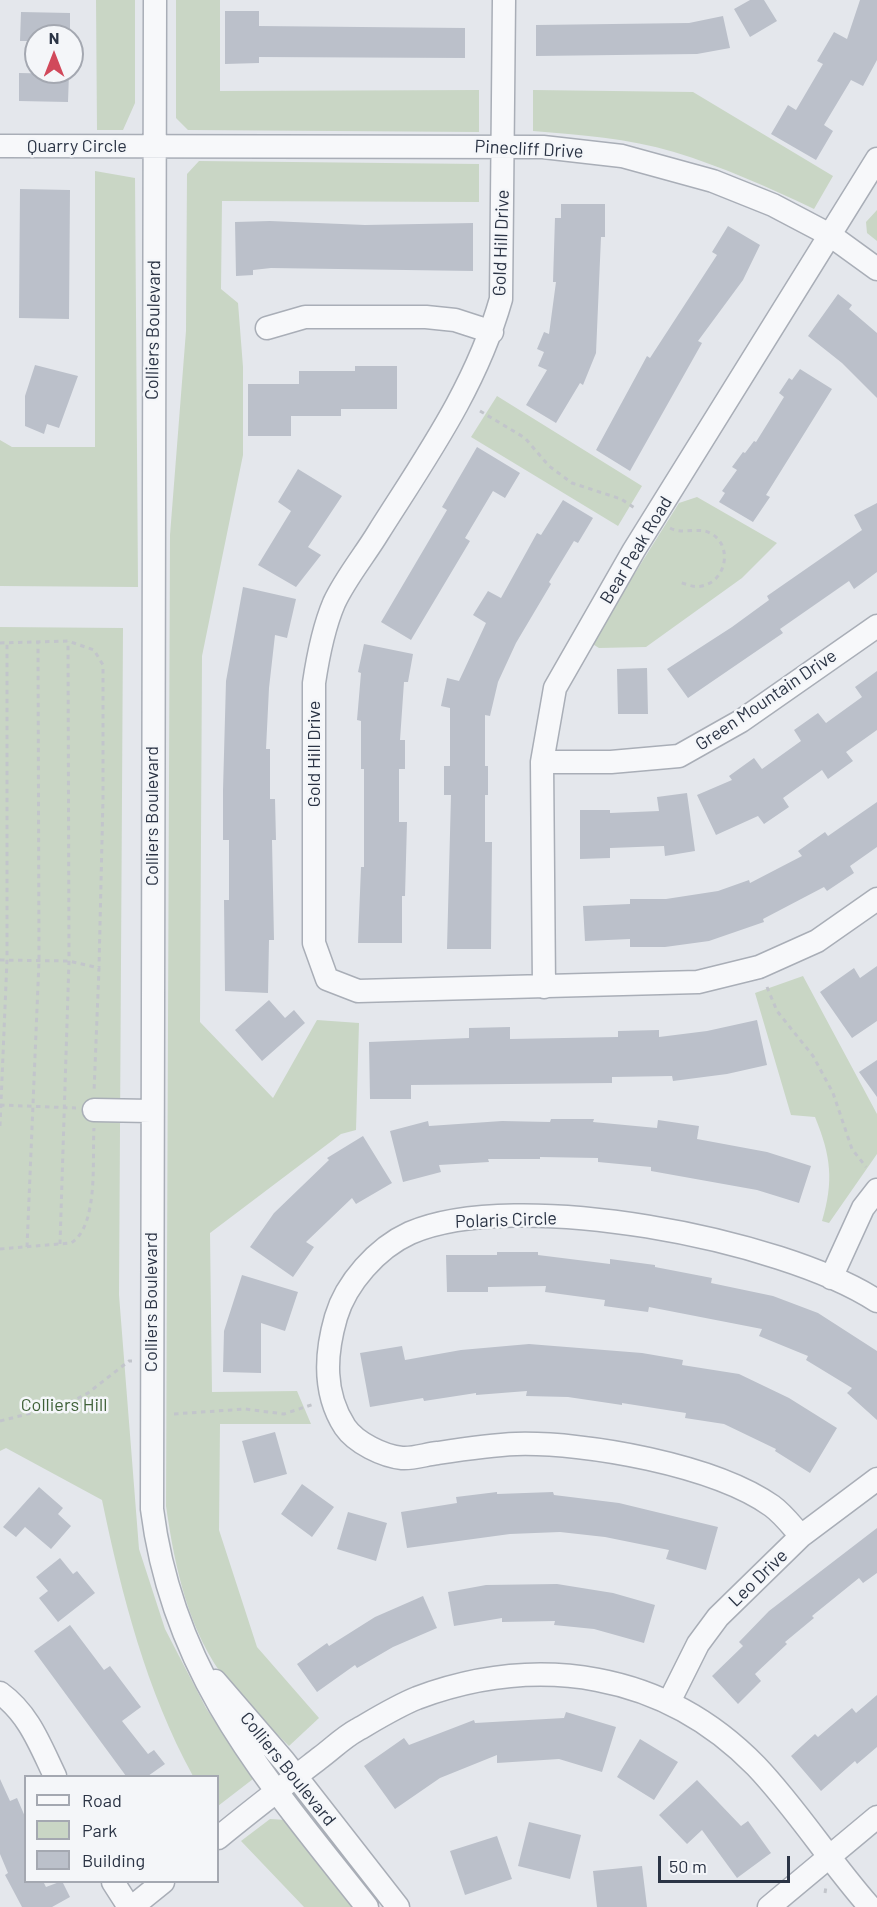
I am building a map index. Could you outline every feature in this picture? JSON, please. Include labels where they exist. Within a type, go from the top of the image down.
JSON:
[{"type":"street","name":"Colliers Boulevard","points":[[155,0],[152,1509],[162,1564],[182,1629],[205,1683],[228,1722],[276,1792],[367,1907]]},
{"type":"street","name":"Gold Hill Drive","points":[[504,0],[501,298],[492,332],[479,366],[446,426],[335,602],[321,641],[314,683],[314,943],[327,979],[358,991],[698,982],[759,967],[817,941],[877,898]]},
{"type":"street","name":"Quarry Circle","points":[[0,147],[154,146]]},
{"type":"street","name":"Pinecliff Drive","points":[[154,146],[543,147],[622,156],[713,181],[773,205],[830,235],[877,270]]},
{"type":"street","name":"Bear Peak Road","points":[[544,987],[542,762],[555,688],[655,518],[877,159]]},
{"type":"street","points":[[267,328],[305,317],[426,317],[455,320],[492,332]]},
{"type":"street","name":"Green Mountain Drive","points":[[542,762],[611,762],[679,756],[741,721],[877,626]]},
{"type":"street","points":[[94,1110],[151,1111]]},
{"type":"street","points":[[831,1278],[863,1208],[877,1190]]},
{"type":"street","name":"Polaris Circle","points":[[801,1536],[773,1506],[740,1488],[682,1467],[623,1453],[518,1444],[403,1458],[374,1450],[347,1430],[330,1397],[327,1363],[331,1336],[350,1287],[367,1265],[407,1234],[434,1225],[464,1219],[517,1216],[639,1225],[738,1246],[831,1278],[877,1301]]},
{"type":"street","name":"Leo Drive","points":[[669,1702],[698,1644],[718,1617],[801,1536],[877,1479]]},
{"type":"street","name":"Colliers Boulevard","points":[[182,1629],[213,1679],[296,1776],[398,1907]]},
{"type":"street","points":[[219,1837],[355,1731],[416,1699],[482,1679],[540,1674],[608,1680],[669,1702],[707,1725],[756,1767],[870,1907]]},
{"type":"street","points":[[0,1693],[15,1704],[29,1723],[55,1775]]},
{"type":"street","points":[[769,1907],[877,1817]]},
{"type":"street","points":[[114,1883],[130,1907],[160,1883]]},
{"type":"path","points":[[480,411],[525,438],[549,466],[572,483],[621,499],[674,530],[701,530],[713,535],[723,546],[724,567],[716,579],[703,586],[679,582]]},
{"type":"path","points":[[60,1244],[69,961],[68,641]]},
{"type":"path","points":[[0,643],[68,641],[94,650],[103,665],[99,968],[90,1216],[78,1239],[72,1243],[0,1249]]},
{"type":"path","points":[[0,1126],[7,960],[7,643]]},
{"type":"path","points":[[27,1247],[39,961],[38,643]]},
{"type":"path","points":[[0,960],[69,961],[99,968]]},
{"type":"path","points":[[767,987],[777,1011],[813,1056],[833,1093],[852,1149],[866,1167]]},
{"type":"path","points":[[0,1105],[94,1110]]},
{"type":"path","points":[[0,1421],[67,1404],[88,1393],[129,1361]]},
{"type":"path","points":[[174,1414],[245,1409],[284,1414],[330,1397]]},
{"type":"path","points":[[825,1893],[826,1887]]},
{"type":"green space","points":[[96,0],[135,0],[135,103],[123,130],[97,130]]},
{"type":"green space","points":[[176,0],[220,0],[220,91],[479,90],[479,132],[188,130],[176,118]]},
{"type":"green space","points":[[533,90],[693,92],[833,176],[814,209],[710,164],[657,147],[622,140],[533,131]]},
{"type":"green space","points":[[199,161],[479,164],[479,202],[222,201],[221,289],[238,303],[243,367],[243,455],[202,656],[200,1022],[273,1098],[317,1020],[359,1023],[356,1130],[341,1134],[210,1233],[212,1392],[297,1391],[311,1424],[220,1424],[219,1530],[257,1647],[319,1718],[289,1746],[228,1683],[203,1642],[185,1598],[179,1576],[166,1506],[170,535],[186,331],[187,174]]},
{"type":"green space","points":[[95,171],[135,178],[138,587],[0,586],[0,440],[12,447],[95,447]]},
{"type":"green space","points":[[877,210],[877,241],[867,233],[866,222]]},
{"type":"green space","points":[[497,396],[642,486],[618,526],[471,437]]},
{"type":"green space","points":[[697,497],[777,543],[742,578],[646,647],[599,648],[591,643],[679,503]]},
{"type":"green space","name":"Colliers Hill","points":[[0,627],[123,628],[119,1295],[139,1549],[165,1629],[206,1708],[253,1779],[219,1805],[219,1775],[192,1775],[162,1710],[127,1607],[102,1500],[6,1448],[0,1451]]},
{"type":"green space","points":[[803,976],[877,1114],[877,1154],[829,1223],[822,1221],[829,1181],[825,1144],[815,1117],[791,1115],[755,993]]},
{"type":"green space","points":[[270,1819],[287,1820],[357,1907],[304,1907],[241,1841]]},
{"type":"building","points":[[750,0],[764,0],[777,21],[750,37],[734,9]]},
{"type":"building","points":[[860,0],[877,0],[877,60],[863,86],[851,80],[824,125],[833,131],[816,160],[771,134],[788,105],[796,110],[823,64],[817,61],[834,32],[847,39]]},
{"type":"building","points":[[225,11],[259,11],[259,26],[465,28],[465,58],[259,57],[259,63],[225,64]]},
{"type":"building","points":[[21,12],[70,13],[70,24],[24,24],[24,41],[20,41]]},
{"type":"building","points":[[723,16],[730,48],[697,54],[536,56],[536,25],[689,23]]},
{"type":"building","points":[[19,73],[24,73],[24,84],[69,84],[68,102],[19,101]]},
{"type":"building","points":[[20,189],[70,190],[69,319],[19,318]]},
{"type":"building","points":[[561,204],[605,204],[605,237],[601,237],[596,353],[583,385],[580,383],[556,423],[526,405],[547,370],[538,366],[544,352],[537,349],[544,332],[549,334],[556,282],[553,282],[555,218],[561,218]]},
{"type":"building","points":[[270,221],[365,225],[473,223],[473,271],[271,268],[253,270],[253,275],[236,276],[235,222]]},
{"type":"building","points":[[728,226],[760,245],[743,280],[698,341],[702,343],[630,471],[596,450],[647,356],[650,358],[717,255],[712,252]]},
{"type":"building","points":[[838,294],[852,305],[849,309],[877,333],[877,398],[842,363],[808,336]]},
{"type":"building","points":[[35,365],[78,376],[59,428],[47,424],[44,434],[25,426],[25,396]]},
{"type":"building","points":[[355,366],[397,366],[397,409],[341,409],[341,416],[291,416],[291,436],[248,436],[248,384],[299,384],[299,371],[355,371]]},
{"type":"building","points":[[800,369],[832,389],[766,495],[770,497],[753,522],[719,502],[725,493],[722,491],[737,470],[732,467],[743,452],[745,453],[754,441],[756,442],[784,397],[779,393],[789,378],[792,380]]},
{"type":"building","points":[[477,447],[520,473],[505,498],[493,491],[465,538],[470,541],[411,640],[381,622],[447,510],[442,507]]},
{"type":"building","points":[[298,469],[342,496],[308,547],[321,555],[296,587],[258,565],[291,511],[278,502]]},
{"type":"building","points":[[563,500],[593,518],[578,543],[574,541],[549,582],[551,584],[516,643],[498,682],[490,716],[485,715],[485,766],[488,766],[488,795],[485,795],[485,842],[492,842],[491,949],[447,949],[451,795],[444,795],[444,766],[450,766],[450,708],[441,706],[447,678],[459,681],[486,623],[473,615],[488,591],[501,598],[537,533],[541,535]]},
{"type":"building","points":[[877,503],[877,572],[854,589],[849,581],[780,629],[783,633],[688,698],[667,669],[732,627],[769,600],[767,596],[862,530],[854,515]]},
{"type":"building","points":[[243,587],[296,599],[287,638],[275,635],[269,688],[266,749],[270,749],[270,799],[275,799],[276,840],[272,840],[274,940],[269,940],[268,993],[225,991],[224,900],[229,900],[229,840],[223,840],[226,681]]},
{"type":"building","points":[[364,644],[413,654],[408,682],[404,682],[400,740],[405,740],[405,769],[399,769],[399,822],[407,822],[405,896],[402,896],[402,943],[358,943],[361,867],[364,867],[364,769],[361,769],[361,721],[357,720],[361,673],[358,672]]},
{"type":"building","points":[[647,668],[648,714],[618,714],[617,669]]},
{"type":"building","points":[[877,671],[877,730],[846,752],[853,761],[828,779],[822,770],[783,798],[789,807],[764,824],[758,816],[716,835],[697,795],[732,780],[729,776],[754,758],[762,769],[801,741],[794,730],[818,713],[826,723],[862,697],[855,687]]},
{"type":"building","points":[[687,793],[695,851],[665,856],[664,846],[610,848],[610,858],[580,859],[580,810],[610,810],[610,813],[659,811],[657,797]]},
{"type":"building","points":[[877,802],[877,847],[850,866],[854,873],[827,891],[824,887],[763,919],[764,922],[709,941],[665,947],[630,947],[630,939],[585,941],[583,906],[630,904],[630,899],[666,899],[718,891],[749,880],[750,883],[802,856],[798,851],[825,832],[828,836]]},
{"type":"building","points":[[877,966],[877,1021],[852,1038],[820,992],[854,968],[860,978]]},
{"type":"building","points":[[269,1000],[285,1018],[294,1010],[305,1023],[262,1061],[235,1030]]},
{"type":"building","points":[[757,1020],[767,1065],[727,1074],[673,1081],[672,1076],[612,1077],[612,1083],[411,1085],[411,1099],[370,1099],[369,1042],[469,1038],[469,1028],[510,1027],[510,1039],[618,1037],[618,1031],[659,1030],[659,1037],[707,1031]]},
{"type":"building","points":[[877,1060],[877,1097],[859,1072]]},
{"type":"building","points":[[551,1119],[594,1119],[593,1122],[657,1128],[658,1120],[699,1126],[697,1139],[767,1152],[811,1166],[799,1203],[757,1190],[651,1171],[651,1167],[598,1162],[598,1158],[488,1159],[489,1162],[439,1165],[441,1172],[403,1182],[390,1131],[428,1121],[429,1126],[502,1121],[550,1122]]},
{"type":"building","points":[[363,1136],[392,1183],[356,1204],[352,1198],[306,1242],[314,1247],[293,1277],[250,1247],[274,1213],[329,1160],[327,1158]]},
{"type":"building","points":[[497,1252],[538,1252],[538,1255],[610,1264],[610,1259],[655,1265],[655,1267],[712,1278],[711,1283],[773,1296],[818,1313],[877,1351],[877,1420],[847,1393],[852,1388],[806,1360],[808,1356],[759,1336],[762,1329],[649,1307],[648,1312],[604,1306],[605,1300],[545,1292],[546,1286],[488,1287],[488,1292],[447,1292],[446,1255],[497,1255]]},
{"type":"building","points":[[242,1275],[298,1292],[285,1331],[261,1323],[261,1373],[223,1372],[224,1331]]},
{"type":"building","points":[[529,1344],[642,1353],[683,1360],[682,1365],[739,1374],[789,1398],[837,1428],[810,1473],[775,1451],[776,1449],[724,1424],[685,1418],[686,1413],[622,1403],[622,1405],[568,1397],[526,1396],[527,1391],[476,1395],[476,1393],[424,1401],[423,1398],[370,1407],[360,1353],[402,1346],[405,1360],[461,1350]]},
{"type":"building","points":[[275,1432],[287,1474],[254,1483],[242,1441]]},
{"type":"building","points":[[302,1484],[334,1507],[312,1537],[281,1514]]},
{"type":"building","points":[[39,1487],[63,1508],[58,1514],[71,1526],[51,1549],[25,1527],[16,1537],[3,1527]]},
{"type":"building","points":[[497,1492],[497,1494],[553,1492],[554,1495],[619,1503],[718,1527],[706,1570],[666,1559],[669,1550],[605,1537],[560,1532],[510,1534],[407,1548],[401,1512],[457,1503],[456,1497]]},
{"type":"building","points":[[348,1512],[387,1523],[376,1561],[337,1549]]},
{"type":"building","points":[[877,1528],[877,1573],[863,1583],[859,1578],[812,1616],[814,1618],[785,1642],[787,1644],[755,1674],[761,1681],[738,1704],[712,1676],[743,1646],[739,1642],[769,1611]]},
{"type":"building","points":[[60,1558],[73,1574],[77,1571],[95,1593],[58,1622],[39,1598],[48,1591],[36,1577]]},
{"type":"building","points":[[557,1584],[613,1593],[655,1605],[644,1643],[594,1629],[554,1625],[555,1621],[502,1622],[502,1618],[454,1626],[448,1592],[486,1585]]},
{"type":"building","points":[[423,1596],[437,1628],[393,1647],[357,1668],[355,1665],[317,1692],[297,1664],[327,1643],[329,1646],[375,1617]]},
{"type":"building","points":[[70,1625],[104,1670],[110,1666],[141,1707],[122,1721],[148,1754],[154,1750],[165,1764],[149,1775],[125,1775],[34,1651]]},
{"type":"building","points":[[877,1695],[877,1747],[857,1764],[855,1761],[821,1791],[791,1756],[815,1734],[818,1737],[852,1708],[856,1713]]},
{"type":"building","points":[[566,1712],[616,1727],[602,1772],[559,1759],[497,1763],[497,1755],[440,1778],[395,1809],[364,1766],[404,1738],[409,1745],[474,1720],[475,1723],[564,1718]]},
{"type":"building","points":[[640,1739],[678,1762],[654,1800],[617,1777]]},
{"type":"building","points":[[0,1779],[10,1801],[17,1798],[24,1814],[24,1883],[44,1883],[46,1887],[63,1883],[70,1897],[52,1907],[22,1907],[5,1875],[8,1873],[0,1854]]},
{"type":"building","points":[[697,1780],[741,1826],[748,1821],[771,1853],[737,1878],[702,1830],[687,1844],[659,1815]]},
{"type":"building","points":[[529,1822],[581,1835],[570,1879],[518,1866]]},
{"type":"building","points":[[497,1836],[512,1879],[465,1895],[450,1851]]},
{"type":"building","points":[[642,1866],[647,1907],[597,1907],[593,1871]]}]
